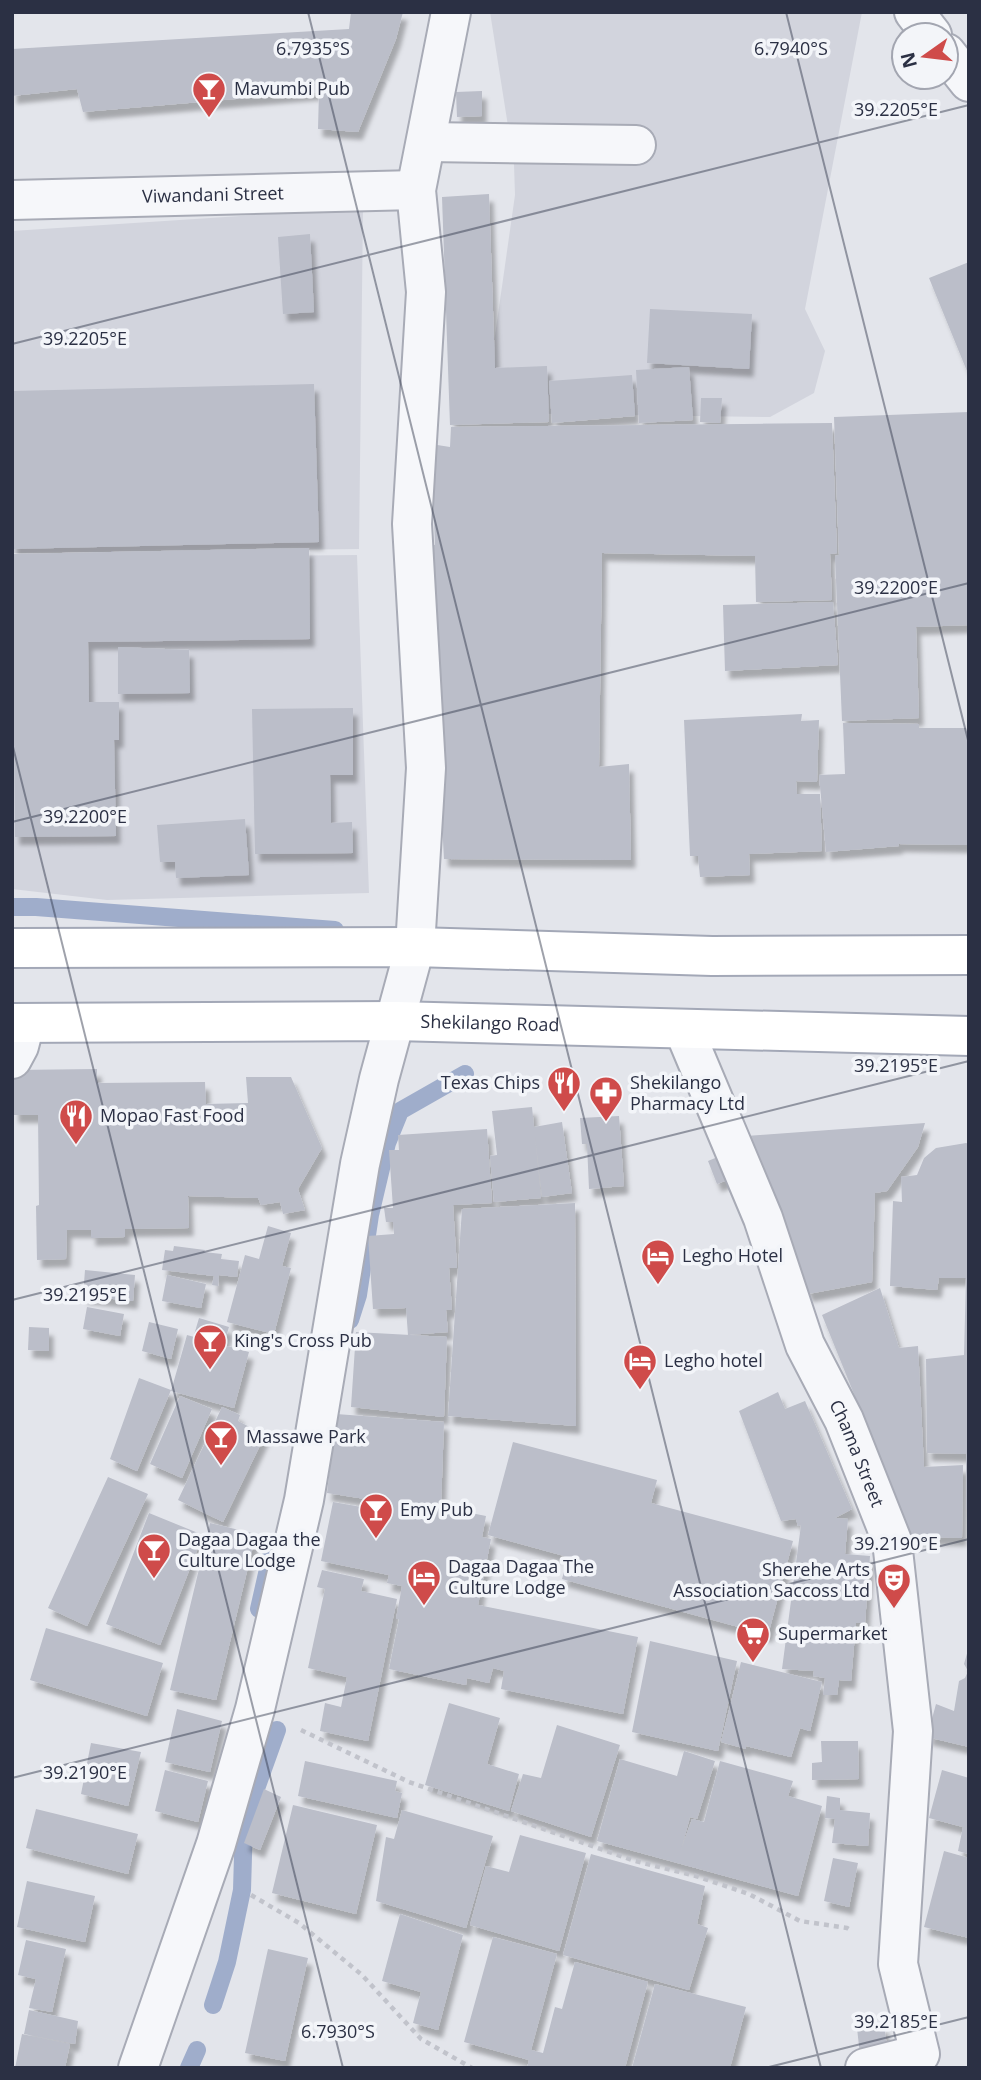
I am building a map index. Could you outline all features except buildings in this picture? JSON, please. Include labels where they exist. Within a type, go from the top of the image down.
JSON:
[{"type":"main road","points":[[12,948],[415,947],[712,956],[969,955]]},
{"type":"main road","name":"Shekilango Road","points":[[19,1023],[395,1021],[969,1036]]},
{"type":"street","points":[[138,2068],[216,1844],[255,1709],[304,1500],[360,1164],[379,1079],[415,947],[426,768],[412,524],[426,292],[416,190],[451,12]]},
{"type":"street","points":[[427,142],[636,145]]},
{"type":"street","name":"Viwandani Street","points":[[12,200],[416,190]]},
{"type":"street","points":[[12,1059],[19,1046],[19,1023]]},
{"type":"street","name":"Chama Street","points":[[684,1030],[763,1218],[805,1345],[844,1420],[892,1541],[913,1731],[898,1964],[920,2054],[865,2068]]},
{"type":"path","points":[[255,1709],[409,1782],[635,1861],[696,1876],[749,1894],[800,1921],[847,1928],[898,1964]]},
{"type":"path","points":[[216,1844],[242,1890],[299,1923],[362,1975],[421,2039],[472,2068]]},
{"type":"shaded area","points":[[490,12],[862,12],[805,309],[825,351],[814,393],[770,417],[484,413],[515,195],[514,164]]},
{"type":"shaded area","points":[[363,208],[359,549],[12,553],[12,231]]},
{"type":"shaded area","points":[[357,555],[369,893],[107,900],[12,889],[12,558]]},
{"type":"waterway","points":[[12,907],[335,930]]},
{"type":"waterway","points":[[350,1320],[358,1295],[370,1215],[387,1143],[400,1111],[465,1074]]},
{"type":"waterway","points":[[259,1609],[271,1556]]},
{"type":"waterway","points":[[213,2005],[227,1962],[242,1890],[244,1822],[277,1730]]},
{"type":"waterway","points":[[189,2068],[197,2050]]},
{"type":"place","name":"Mavumbi Pub","points":[[209,119]]},
{"type":"place","name":"Texas Chips","points":[[564,1113]]},
{"type":"place","name":"Shekilango Pharmacy Ltd","points":[[606,1123]]},
{"type":"place","name":"Mopao Fast Food","points":[[76,1146]]},
{"type":"place","name":"Legho Hotel","points":[[658,1286]]},
{"type":"place","name":"King's Cross Pub","points":[[210,1371]]},
{"type":"place","name":"Legho hotel","points":[[640,1391]]},
{"type":"place","name":"Massawe Park","points":[[221,1467]]},
{"type":"place","name":"Emy Pub","points":[[376,1540]]},
{"type":"place","name":"Dagaa Dagaa the Culture Lodge","points":[[154,1580]]},
{"type":"place","name":"Dagaa Dagaa The Culture Lodge","points":[[424,1607]]},
{"type":"place","name":"Sherehe Arts Association Saccoss Ltd","points":[[894,1610]]},
{"type":"place","name":"Supermarket","points":[[753,1664]]}]
